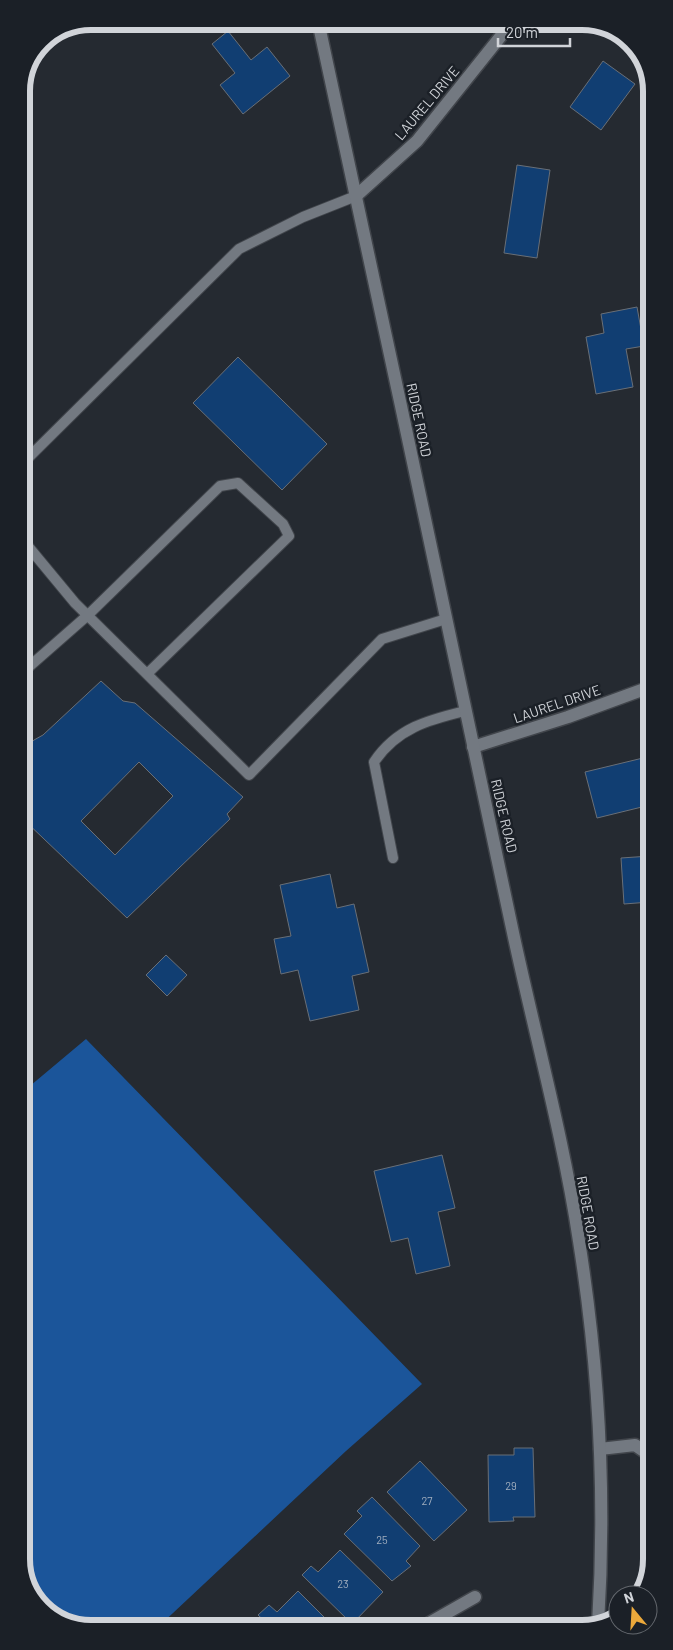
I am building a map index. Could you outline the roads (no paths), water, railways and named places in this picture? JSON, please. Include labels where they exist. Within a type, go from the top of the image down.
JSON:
[{"type":"street","name":"RIDGE ROAD","points":[[320,30],[473,747],[551,1099],[579,1240],[593,1348],[600,1449],[602,1507],[598,1617]]},
{"type":"street","name":"LAUREL DRIVE","points":[[356,196],[417,142],[506,30]]},
{"type":"street","name":"LAUREL DRIVE","points":[[473,747],[568,717],[643,690]]},
{"type":"street","points":[[600,1449],[635,1445],[643,1450]]},
{"type":"street","points":[[435,1620],[475,1597]]},
{"type":"lane","points":[[30,456],[239,249],[303,217],[356,196]]},
{"type":"lane","points":[[30,666],[88,615],[220,486],[238,483],[283,524],[289,536],[147,674]]},
{"type":"lane","points":[[30,548],[88,615],[249,775],[382,639],[446,619]]},
{"type":"lane","points":[[393,858],[374,762],[383,749],[424,721],[466,711]]}]
